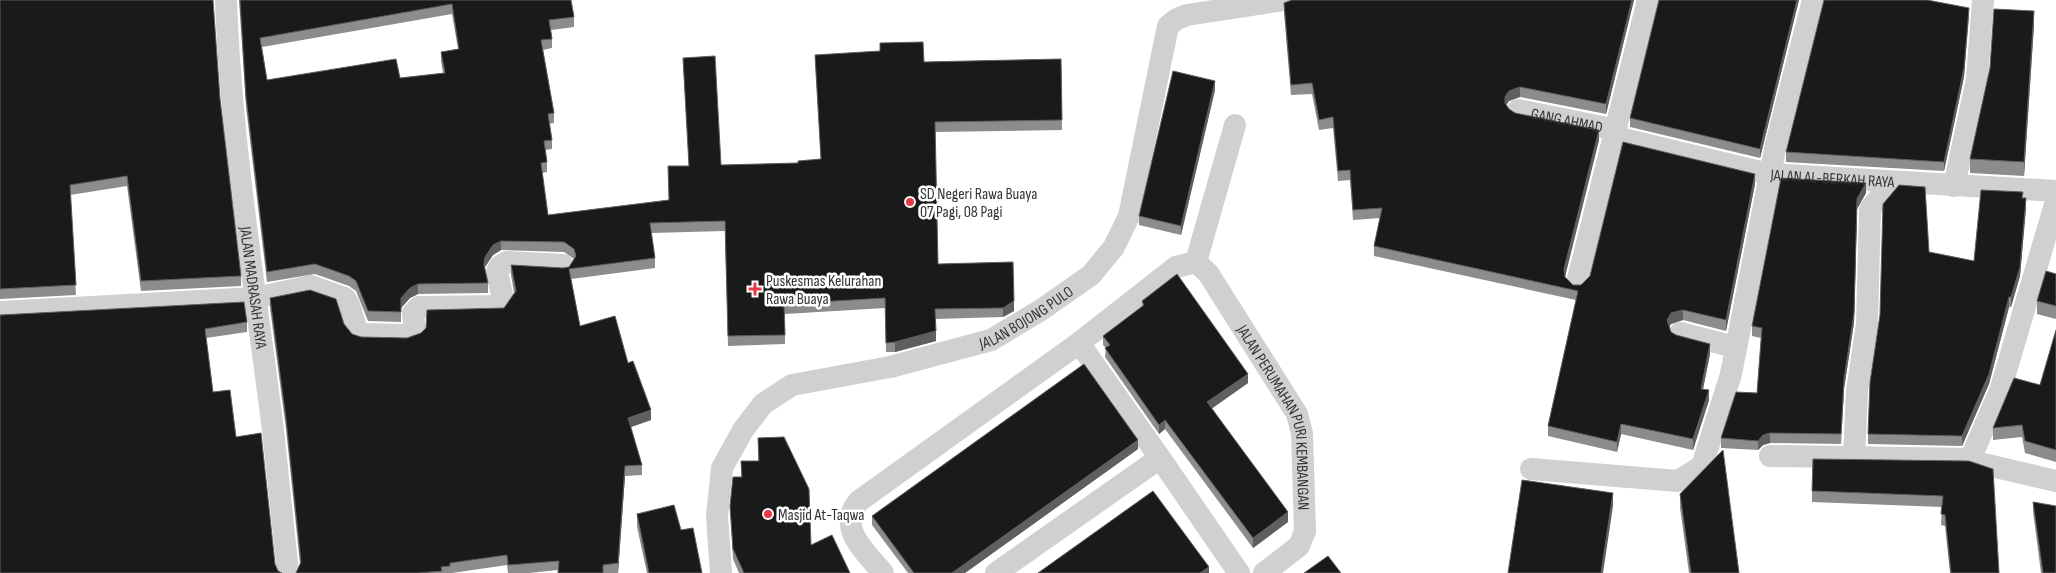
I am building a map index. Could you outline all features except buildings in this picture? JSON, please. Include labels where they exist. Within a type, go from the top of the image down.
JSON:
[{"type":"street","name":"JALAN MADRASAH RAYA","points":[[226,0],[229,66],[288,573]]},
{"type":"street","name":"JALAN BOJONG PULO","points":[[721,573],[716,516],[722,468],[743,430],[763,404],[792,384],[890,367],[991,340],[1041,310],[1091,275],[1114,247],[1129,216],[1168,26],[1177,19],[1187,15],[1284,0]]},
{"type":"street","points":[[1576,282],[1616,133],[1648,0]]},
{"type":"street","points":[[1531,469],[1678,481],[1702,466],[1731,374],[1769,174],[1813,0]]},
{"type":"street","points":[[1954,186],[1977,79],[1983,0]]},
{"type":"street","name":"GANG AHMAD","points":[[1518,110],[1616,133]]},
{"type":"street","points":[[883,573],[854,537],[850,524],[852,510],[855,505],[1079,344],[1176,268],[1196,262],[1235,125]]},
{"type":"street","name":"JALAN AL-BERKAH RAYA","points":[[1616,133],[1769,174],[1892,183],[2056,191]]},
{"type":"street","points":[[1854,458],[1857,392],[1867,324],[1870,208],[1892,183]]},
{"type":"street","points":[[1973,459],[1973,453],[2001,388],[2056,201]]},
{"type":"street","name":"JALAN PERUMAHAN PURI KEMBANGAN","points":[[1196,262],[1208,273],[1297,414],[1302,433],[1305,531],[1299,546],[1264,573]]},
{"type":"street","points":[[0,312],[255,298],[311,286],[345,298],[350,305],[357,330],[361,334],[407,335],[415,331],[413,313],[419,307],[498,306],[503,299],[497,272],[503,264],[563,265]]},
{"type":"street","points":[[1680,333],[1735,347]]},
{"type":"street","points":[[1079,344],[1239,573]]},
{"type":"street","points":[[1770,456],[1973,459],[1979,463],[2056,481]]},
{"type":"street","points":[[996,573],[1160,458]]},
{"type":"place","name":"SD Negeri Rawa Buaya 07 Pagi, 08 Pagi","points":[[910,202]]},
{"type":"place","name":"Puskesmas Kelurahan Rawa Buaya","points":[[755,289]]},
{"type":"place","name":"Masjid At-Taqwa","points":[[768,514]]}]
